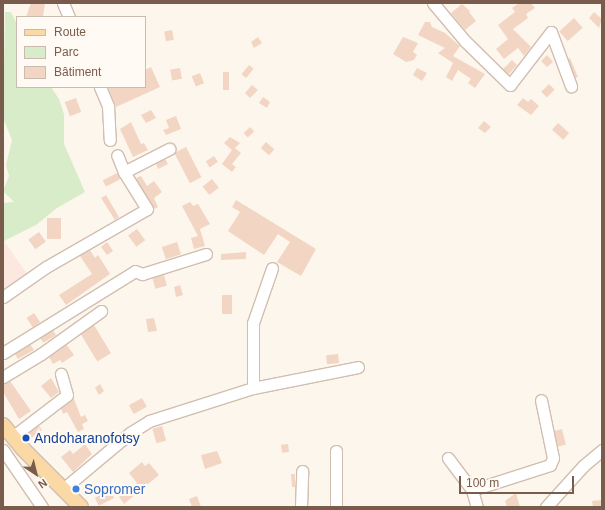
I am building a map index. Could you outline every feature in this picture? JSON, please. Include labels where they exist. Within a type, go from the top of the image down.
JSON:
[{"type":"main road","points":[[3,425],[8,441],[23,449],[81,507]]},
{"type":"street","points":[[63,3],[69,16]]},
{"type":"street","points":[[433,3],[465,41],[510,85],[551,32],[571,86]]},
{"type":"street","points":[[100,88],[108,106],[110,140]]},
{"type":"street","points":[[124,172],[169,149]]},
{"type":"street","points":[[3,297],[46,267],[147,209],[124,172],[117,155]]},
{"type":"street","points":[[3,353],[135,271],[142,274],[206,254]]},
{"type":"street","points":[[253,388],[253,323],[272,268]]},
{"type":"street","points":[[3,377],[41,354],[101,311]]},
{"type":"street","points":[[63,489],[130,433],[149,421],[253,388],[358,367]]},
{"type":"street","points":[[8,441],[67,395],[60,374]]},
{"type":"street","points":[[472,490],[550,465],[553,458],[541,400]]},
{"type":"street","points":[[3,450],[42,507]]},
{"type":"street","points":[[546,507],[583,466],[602,450]]},
{"type":"street","points":[[336,451],[336,507]]},
{"type":"street","points":[[448,458],[472,490],[476,507]]},
{"type":"street","points":[[301,507],[302,471]]},
{"type":"shaded area","points":[[4,241],[30,278],[3,297],[3,242]]},
{"type":"green space","points":[[5,12],[11,12],[16,22],[16,88],[52,88],[59,99],[64,114],[64,144],[85,192],[57,208],[36,225],[4,241],[3,203],[14,202],[3,191],[9,176],[6,165],[12,140],[3,118]]},
{"type":"building","points":[[31,3],[45,3],[43,16],[26,16]]},
{"type":"building","points":[[519,3],[531,3],[535,8],[526,14],[528,18],[513,29],[531,47],[524,56],[518,48],[504,59],[496,49],[508,39],[498,25],[515,12],[512,8]]},
{"type":"building","points":[[462,4],[470,11],[469,12],[476,21],[465,30],[451,13]]},
{"type":"building","points":[[594,12],[602,19],[599,28],[589,18]]},
{"type":"building","points":[[574,18],[583,28],[568,41],[559,31]]},
{"type":"building","points":[[425,22],[430,22],[432,27],[445,33],[460,46],[453,56],[485,74],[475,88],[468,83],[471,79],[458,70],[452,81],[446,77],[453,63],[438,53],[445,48],[418,35]]},
{"type":"building","points":[[172,30],[174,40],[166,41],[164,32]]},
{"type":"building","points":[[258,37],[262,43],[254,48],[251,42]]},
{"type":"building","points":[[403,37],[418,43],[413,52],[417,55],[414,60],[406,62],[393,54]]},
{"type":"building","points":[[547,55],[553,62],[547,67],[541,61]]},
{"type":"building","points":[[570,58],[578,77],[575,78],[568,59]]},
{"type":"building","points":[[512,60],[517,65],[509,74],[503,69]]},
{"type":"building","points":[[249,65],[254,69],[246,78],[241,74]]},
{"type":"building","points":[[151,67],[160,87],[116,107],[108,88],[146,88],[146,70]]},
{"type":"building","points":[[180,68],[182,79],[172,81],[170,70]]},
{"type":"building","points":[[417,68],[427,73],[422,81],[413,75]]},
{"type":"building","points":[[223,72],[229,72],[229,90],[223,90]]},
{"type":"building","points":[[200,73],[204,83],[196,87],[192,76]]},
{"type":"building","points":[[549,84],[555,90],[547,97],[541,92]]},
{"type":"building","points":[[252,85],[258,90],[250,98],[245,93]]},
{"type":"building","points":[[263,97],[270,102],[267,108],[259,103]]},
{"type":"building","points":[[76,98],[81,112],[70,116],[65,102]]},
{"type":"building","points":[[523,98],[528,102],[531,99],[539,106],[531,115],[517,105]]},
{"type":"building","points":[[151,110],[156,118],[146,123],[141,115]]},
{"type":"building","points":[[176,116],[181,129],[166,135],[163,130],[169,128],[166,120]]},
{"type":"building","points":[[484,121],[491,127],[485,133],[478,128]]},
{"type":"building","points":[[131,122],[141,144],[144,143],[148,150],[133,157],[120,129]]},
{"type":"building","points":[[558,123],[569,133],[563,140],[552,130]]},
{"type":"building","points":[[250,127],[254,131],[248,138],[244,133]]},
{"type":"building","points":[[230,137],[240,143],[235,148],[241,153],[232,164],[236,167],[232,172],[222,164],[232,150],[224,143]]},
{"type":"building","points":[[266,142],[274,149],[269,155],[261,148]]},
{"type":"building","points":[[186,147],[201,177],[190,183],[174,153]]},
{"type":"building","points":[[214,156],[218,162],[210,167],[206,162]]},
{"type":"building","points":[[165,159],[168,164],[158,169],[156,164]]},
{"type":"building","points":[[117,173],[120,179],[106,187],[103,180]]},
{"type":"building","points":[[141,176],[147,186],[154,181],[162,192],[154,198],[158,207],[154,209],[136,178]]},
{"type":"building","points":[[212,179],[219,188],[209,195],[203,186]]},
{"type":"building","points":[[106,195],[119,217],[115,220],[101,198]]},
{"type":"building","points":[[236,200],[316,249],[301,276],[277,262],[290,242],[278,234],[264,255],[228,231],[240,212],[232,207]]},
{"type":"building","points":[[190,202],[193,206],[198,204],[210,224],[200,229],[205,246],[194,249],[191,238],[198,236],[182,206]]},
{"type":"building","points":[[47,218],[61,218],[61,239],[47,239]]},
{"type":"building","points":[[137,229],[145,240],[136,247],[128,235]]},
{"type":"building","points":[[39,232],[46,242],[35,249],[28,239]]},
{"type":"building","points":[[107,242],[113,251],[107,255],[101,247]]},
{"type":"building","points":[[177,242],[181,254],[166,259],[162,247]]},
{"type":"building","points":[[90,250],[95,258],[98,255],[110,274],[66,305],[59,295],[92,274],[80,256]]},
{"type":"building","points":[[246,252],[246,259],[221,260],[221,254]]},
{"type":"building","points":[[164,275],[167,286],[155,289],[152,278]]},
{"type":"building","points":[[180,285],[183,295],[176,297],[174,287]]},
{"type":"building","points":[[222,295],[232,295],[232,314],[222,314]]},
{"type":"building","points":[[34,313],[40,322],[33,327],[27,318]]},
{"type":"building","points":[[154,318],[157,331],[148,332],[146,319]]},
{"type":"building","points":[[94,325],[111,353],[97,362],[80,333]]},
{"type":"building","points":[[53,330],[56,335],[43,343],[40,338]]},
{"type":"building","points":[[30,344],[34,350],[18,359],[15,354]]},
{"type":"building","points":[[66,344],[74,355],[62,363],[60,360],[53,364],[49,357]]},
{"type":"building","points":[[338,354],[339,363],[327,364],[326,355]]},
{"type":"building","points":[[51,378],[59,392],[51,398],[41,386]]},
{"type":"building","points":[[10,381],[31,411],[19,419],[3,392],[3,384]]},
{"type":"building","points":[[100,384],[104,391],[99,395],[95,388]]},
{"type":"building","points":[[142,398],[147,407],[134,414],[129,405]]},
{"type":"building","points":[[74,399],[81,417],[85,415],[88,421],[82,424],[84,429],[78,432],[67,412],[63,414],[61,408]]},
{"type":"building","points":[[39,426],[42,430],[32,438],[29,434]]},
{"type":"building","points":[[162,426],[166,440],[157,443],[152,429]]},
{"type":"building","points":[[562,429],[566,445],[558,446],[554,431]]},
{"type":"building","points":[[85,444],[92,454],[73,472],[61,457],[70,450],[73,454]]},
{"type":"building","points":[[288,444],[289,452],[282,453],[281,445]]},
{"type":"building","points":[[217,451],[222,463],[205,469],[201,455]]},
{"type":"building","points":[[142,462],[145,466],[149,463],[159,475],[124,504],[119,497],[137,483],[129,473]]},
{"type":"building","points":[[291,474],[295,474],[295,487],[292,487]]},
{"type":"building","points":[[110,490],[114,498],[99,506],[95,498]]},
{"type":"building","points":[[516,493],[520,507],[507,507],[505,501]]},
{"type":"building","points":[[197,496],[201,507],[192,507],[189,499]]},
{"type":"building","points":[[602,500],[602,507],[593,507],[592,501]]},
{"type":"place","name":"Andoharanofotsy","points":[[26,438]]},
{"type":"place","name":"Sopromer","points":[[76,489]]}]
